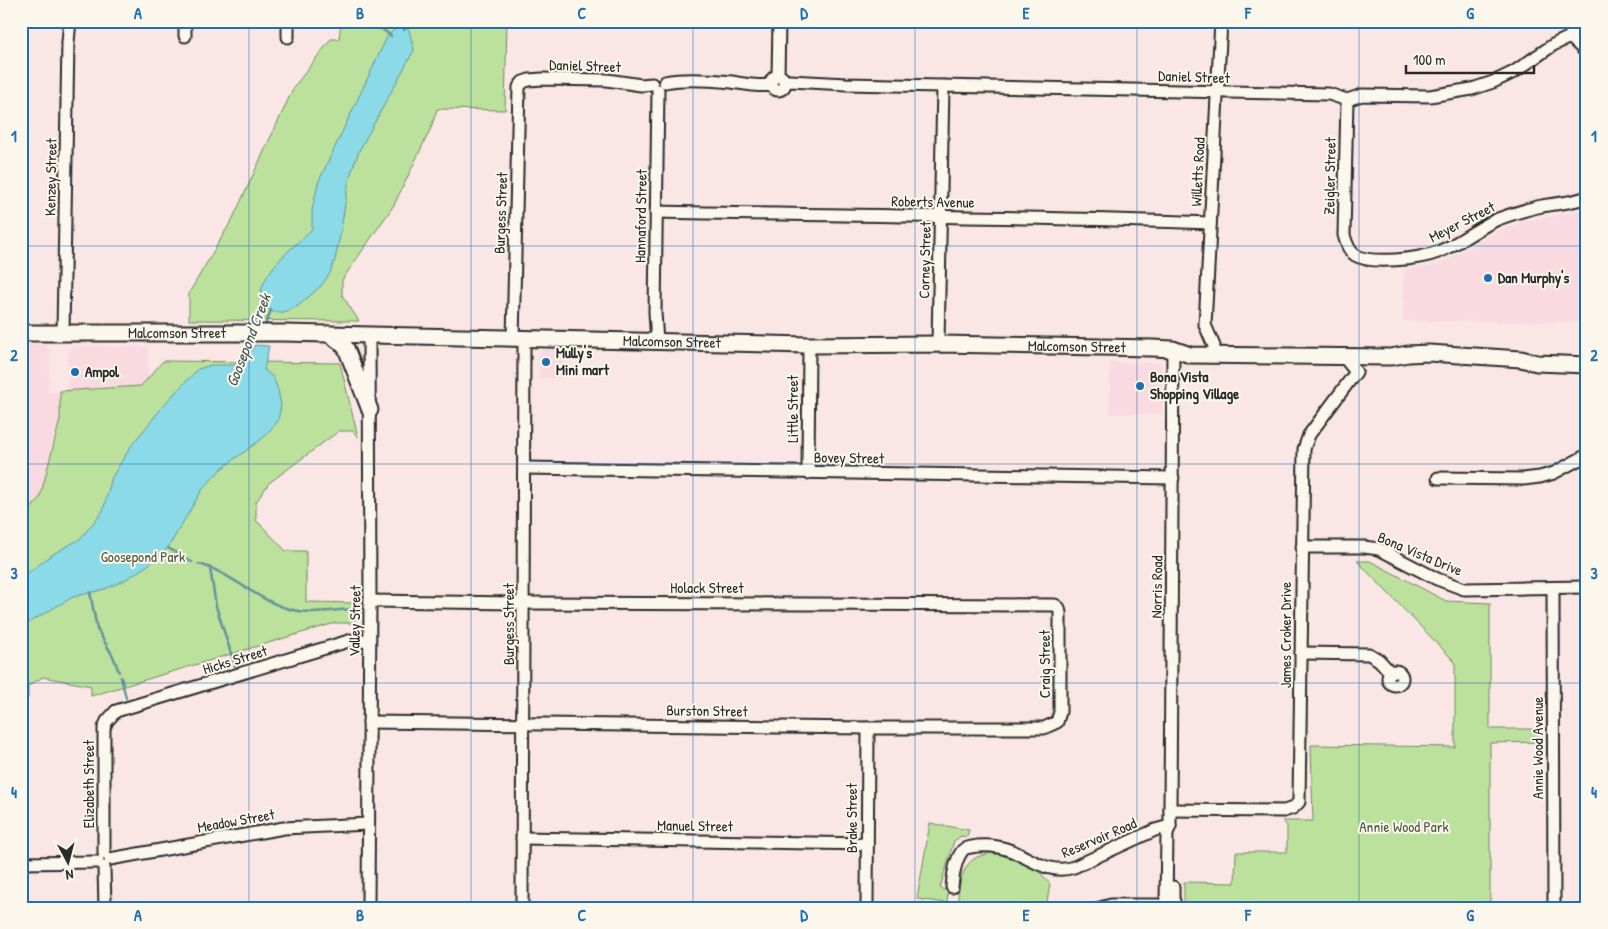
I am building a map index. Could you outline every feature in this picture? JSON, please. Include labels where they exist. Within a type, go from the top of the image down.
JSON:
[{"type":"main road","name":"Malcomson Street","points":[[21,333],[283,333],[809,345],[938,344],[1173,349],[1188,346],[1214,346],[1389,350],[1408,354]]},
{"type":"main road","points":[[329,334],[346,348],[370,410]]},
{"type":"main road","name":"Malcomson Street","points":[[1173,349],[1190,355],[1391,357],[1429,353],[1521,358],[1537,363],[1587,365]]},
{"type":"main road","name":"Malcomson Street","points":[[1521,358],[1537,354],[1587,354]]},
{"type":"street","name":"Kenzey Street","points":[[63,334],[68,42],[70,21]]},
{"type":"street","points":[[185,21],[185,36]]},
{"type":"street","points":[[288,21],[288,37]]},
{"type":"street","points":[[778,81],[779,21]]},
{"type":"street","name":"Willetts Road","points":[[1214,346],[1205,325],[1221,21]]},
{"type":"street","points":[[1575,21],[1570,36],[1587,53]]},
{"type":"street","name":"Daniel Street","points":[[519,87],[523,82],[542,79],[607,80],[640,85],[691,81],[730,82],[765,86],[778,81],[790,81],[846,84],[1329,94],[1347,100],[1362,95],[1430,96],[1472,89],[1493,82],[1514,72],[1553,44],[1570,36]]},
{"type":"street","name":"Hannaford Street","points":[[657,342],[655,312],[658,85]]},
{"type":"street","name":"Corney Street","points":[[938,344],[943,86]]},
{"type":"street","name":"Burgess Street","points":[[519,87],[518,339],[525,468],[522,908]]},
{"type":"street","name":"Zeigler Street","points":[[1347,100],[1344,235],[1351,251]]},
{"type":"street","name":"Meyer Street","points":[[1351,251],[1362,258],[1420,258],[1439,252],[1497,220],[1526,210],[1573,202],[1587,197]]},
{"type":"street","name":"Roberts Avenue","points":[[656,212],[940,218],[1080,218],[1210,223]]},
{"type":"street","name":"Valley Street","points":[[368,908],[369,335]]},
{"type":"street","name":"Little Street","points":[[808,473],[809,345]]},
{"type":"street","name":"Norris Road","points":[[1169,907],[1167,833],[1170,826],[1173,349]]},
{"type":"street","name":"James Croker Drive","points":[[1170,810],[1284,811],[1290,810],[1297,804],[1300,797],[1304,449],[1309,435],[1356,372],[1344,357]]},
{"type":"street","points":[[1438,478],[1523,479],[1540,477],[1554,473],[1587,455]]},
{"type":"street","name":"Bovey Street","points":[[525,468],[1173,478]]},
{"type":"street","name":"Bona Vista Drive","points":[[1302,547],[1364,547],[1379,549],[1437,579],[1464,589],[1587,587]]},
{"type":"street","name":"Annie Wood Avenue","points":[[1553,588],[1554,908]]},
{"type":"street","name":"Holack Street","points":[[370,601],[1043,604]]},
{"type":"street","name":"Craig Street","points":[[1043,604],[1055,605],[1059,608],[1060,613],[1060,712],[1057,722],[1044,728]]},
{"type":"street","name":"Hicks Street","points":[[110,716],[116,711],[352,640],[369,641]]},
{"type":"street","points":[[1301,653],[1369,654],[1379,660],[1390,672]]},
{"type":"street","name":"Elizabeth Street","points":[[105,908],[104,728],[110,716]]},
{"type":"street","name":"Burston Street","points":[[369,722],[868,728],[1044,728]]},
{"type":"street","name":"Brake Street","points":[[867,908],[868,728]]},
{"type":"street","name":"Meadow Street","points":[[21,863],[104,860],[284,828],[368,824]]},
{"type":"street","name":"Reservoir Road","points":[[952,887],[959,858],[962,850],[966,848],[985,846],[1004,849],[1048,868],[1062,870],[1074,867],[1155,830],[1170,826]]},
{"type":"street","name":"Manuel Street","points":[[522,838],[866,844]]},
{"type":"street","points":[[1100,908],[1112,905],[1169,907]]},
{"type":"shaded area","points":[[1587,209],[1587,322],[1403,321],[1404,270],[1422,268],[1444,262],[1491,234],[1509,226]]},
{"type":"shaded area","points":[[21,344],[45,345],[50,350],[47,392],[60,391],[60,420],[40,497],[21,522]]},
{"type":"shaded area","points":[[73,346],[148,347],[148,379],[141,386],[67,391],[68,351]]},
{"type":"shaded area","points":[[544,350],[565,350],[565,378],[539,378],[539,355]]},
{"type":"shaded area","points":[[1110,363],[1159,363],[1162,367],[1162,414],[1110,414]]},
{"type":"green space","points":[[341,21],[507,21],[505,110],[437,109],[431,128],[394,205],[342,280],[342,295],[359,321],[189,320],[189,293],[233,218],[294,87],[331,39],[339,39]]},
{"type":"green space","name":"Goosepond Park","points":[[163,361],[340,363],[358,437],[353,431],[339,431],[269,483],[256,502],[256,520],[286,551],[306,551],[306,602],[357,603],[357,618],[352,623],[335,623],[91,696],[91,686],[43,677],[28,686],[28,698],[21,701],[21,522],[40,497],[60,420],[60,391],[141,386]]},
{"type":"green space","name":"Annie Wood Park","points":[[1357,561],[1370,561],[1446,601],[1490,603],[1490,729],[1542,729],[1542,742],[1490,743],[1490,908],[1184,908],[1184,882],[1235,883],[1236,852],[1287,852],[1287,826],[1282,821],[1313,821],[1311,745],[1455,747],[1455,662]]},
{"type":"green space","points":[[930,823],[969,830],[967,837],[961,836],[954,841],[940,888],[948,891],[947,903],[917,899]]},
{"type":"green space","points":[[993,852],[1009,855],[1038,870],[1050,884],[1046,908],[957,908],[963,873],[971,861]]},
{"type":"water","points":[[400,26],[409,30],[414,50],[359,151],[349,179],[340,236],[330,273],[321,286],[298,306],[284,312],[272,312],[261,304],[261,293],[268,274],[312,229],[312,210],[318,183],[388,35]]},
{"type":"water","points":[[255,345],[269,346],[264,370],[273,377],[278,390],[281,405],[278,421],[263,438],[221,469],[202,490],[168,548],[148,565],[125,580],[105,589],[73,597],[21,627],[21,578],[53,554],[80,539],[103,511],[112,477],[131,446],[169,399],[198,369],[211,365],[242,365]]},
{"type":"waterway","points":[[372,21],[391,36]]},
{"type":"waterway","name":"Goosepond Creek","points":[[404,30],[410,21]]},
{"type":"waterway","name":"Goosepond Creek","points":[[264,328],[271,310]]},
{"type":"waterway","points":[[168,548],[192,562]]},
{"type":"waterway","points":[[199,564],[211,568],[277,605],[289,609],[313,612],[354,609]]},
{"type":"waterway","points":[[210,568],[216,606],[235,666]]},
{"type":"waterway","points":[[90,592],[97,629],[113,656],[119,672]]},
{"type":"waterway","points":[[121,677],[126,698]]},
{"type":"place","name":"Dan Murphy's","points":[[1488,278]]},
{"type":"place","name":"Mully's Mini mart","points":[[546,362]]},
{"type":"place","name":"Ampol","points":[[75,372]]},
{"type":"place","name":"Bona Vista Shopping Village","points":[[1140,386]]}]
